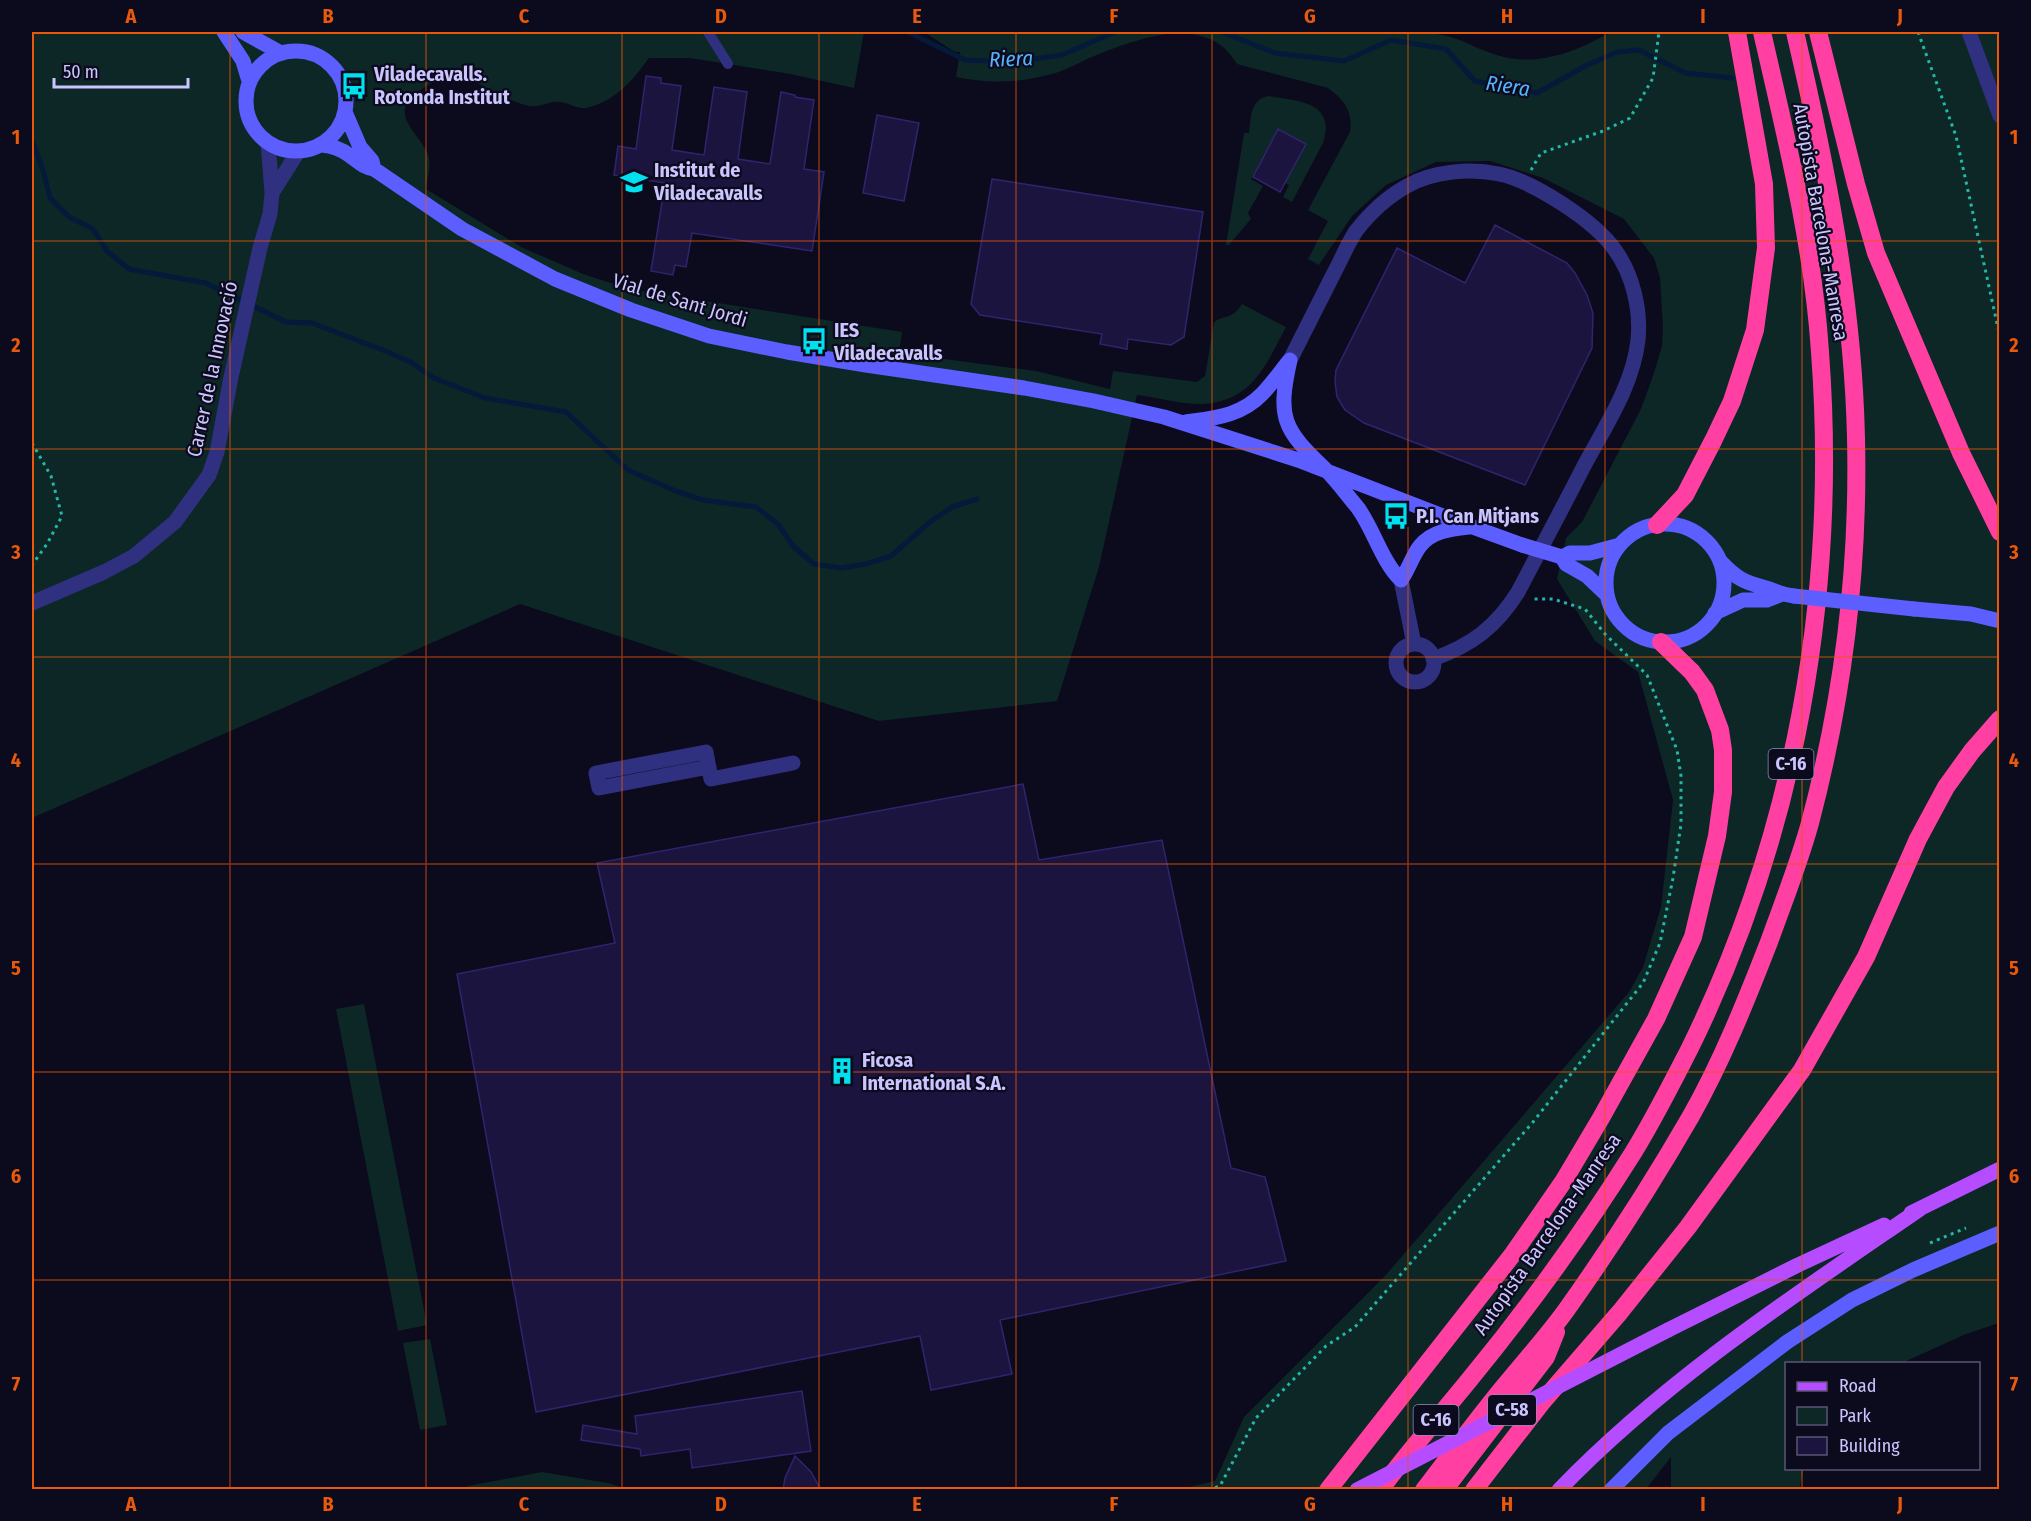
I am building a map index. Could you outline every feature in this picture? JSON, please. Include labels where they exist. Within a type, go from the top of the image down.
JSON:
[{"type":"highway","points":[[1657,525],[1685,495],[1713,441],[1732,401],[1755,330],[1766,248],[1764,184],[1737,32]]},
{"type":"highway","name":"Autopista Barcelona-Manresa","points":[[1380,1490],[1527,1306],[1597,1209],[1636,1149],[1675,1078],[1713,1001],[1751,904],[1779,814],[1798,730],[1815,629],[1824,527],[1825,438],[1820,349],[1813,285],[1795,180],[1762,32]]},
{"type":"highway","name":"Autopista Barcelona-Manresa","points":[[1424,1490],[1565,1311],[1627,1221],[1692,1114],[1748,999],[1809,825],[1832,725],[1847,633],[1854,531],[1856,439],[1851,347],[1843,282],[1826,173],[1795,32]]},
{"type":"highway","points":[[1818,32],[1856,184],[1876,253],[1961,453],[2000,532]]},
{"type":"highway","points":[[1328,1490],[1513,1254],[1563,1182],[1650,1029],[1693,937],[1717,836],[1723,792],[1723,750],[1720,730],[1705,690],[1692,672],[1661,642]]},
{"type":"highway","points":[[1474,1490],[1543,1401],[1620,1312],[1724,1180],[1802,1070],[1866,957],[1918,840],[1946,787],[1972,751],[2000,719]]},
{"type":"highway","points":[[1443,1490],[1546,1357],[1565,1311]]},
{"type":"main road","name":"C-58","points":[[1357,1490],[1798,1265],[2000,1169]]},
{"type":"main road","points":[[1559,1490],[1625,1428],[1710,1357],[1920,1209]]},
{"type":"street","points":[[224,32],[243,61],[249,81]]},
{"type":"street","points":[[243,32],[281,53]]},
{"type":"street","points":[[1969,32],[2000,116]]},
{"type":"street","points":[[345,112],[334,134],[322,145],[298,152],[282,150],[268,143],[256,133],[249,119],[245,104],[249,81],[260,66],[281,53],[308,52],[324,60],[337,72],[345,89],[345,112],[360,147],[372,161],[374,169]]},
{"type":"street","name":"Carrer de la Innovació","points":[[32,603],[134,556],[175,522],[209,475],[218,452],[231,376],[270,214],[272,193],[268,143]]},
{"type":"street","name":"Vial de Sant Jordi","points":[[322,145],[347,153],[364,167],[374,169],[462,229],[555,279],[631,310],[709,336],[856,364],[1024,388],[1094,401],[1180,423],[1327,471],[1471,526],[1562,557]]},
{"type":"street","name":"Carrer de la Innovació","points":[[272,193],[298,152]]},
{"type":"street","points":[[1180,423],[1227,416],[1249,406],[1268,388],[1290,360],[1355,233],[1388,198],[1408,185],[1434,175],[1459,172],[1478,171],[1500,174],[1524,183],[1576,213],[1599,231],[1615,250],[1628,273],[1634,293],[1638,314],[1638,339],[1634,365],[1619,402],[1504,614],[1462,648],[1433,659]]},
{"type":"street","points":[[1290,360],[1284,391],[1285,420],[1293,436],[1305,451],[1327,471],[1363,514],[1392,571],[1401,580],[1414,644]]},
{"type":"street","points":[[1607,595],[1607,574],[1620,545],[1637,532],[1657,525],[1678,526],[1697,534],[1712,548],[1719,560],[1733,575],[1751,585],[1788,595],[1971,614],[2000,613]]},
{"type":"street","points":[[1401,580],[1420,546],[1431,536],[1441,531],[1471,526]]},
{"type":"street","points":[[1620,545],[1590,553],[1569,553],[1562,557],[1566,564],[1587,576],[1607,595],[1616,615],[1630,631],[1661,642],[1679,640],[1696,633],[1715,613],[1721,599],[1723,583],[1719,560]]},
{"type":"street","points":[[1715,613],[1743,600],[1767,600],[1788,595]]},
{"type":"street","points":[[1971,614],[2000,621]]},
{"type":"street","points":[[1414,644],[1424,646],[1431,653],[1433,666],[1426,679],[1412,682],[1403,678],[1396,666],[1402,649],[1414,644]]},
{"type":"street","points":[[709,768],[599,788],[596,773],[706,752],[709,768],[711,779],[793,763]]},
{"type":"street","points":[[1611,1490],[1654,1445],[1787,1342],[1852,1300],[1913,1270],[2000,1233]]},
{"type":"lane","points":[[708,32],[728,64]]},
{"type":"path","points":[[1524,183],[1541,153],[1603,131],[1630,118],[1653,78],[1659,32]]},
{"type":"path","points":[[1918,32],[1956,136],[2000,337]]},
{"type":"path","points":[[32,443],[51,476],[62,516],[47,544],[32,565]]},
{"type":"path","points":[[1208,1490],[1220,1486],[1256,1418],[1326,1346],[1355,1327],[1533,1122],[1643,983],[1660,943],[1681,824],[1682,776],[1677,750],[1647,675],[1605,634],[1585,609],[1553,599],[1514,599]]},
{"type":"green space","points":[[32,32],[864,32],[854,88],[790,74],[690,58],[649,58],[622,89],[606,101],[586,108],[556,102],[529,106],[477,83],[452,78],[438,81],[411,97],[406,105],[406,119],[427,151],[429,158],[426,189],[521,247],[583,274],[629,289],[902,332],[899,353],[1036,371],[1110,389],[1113,371],[1197,382],[1205,376],[1214,323],[1230,316],[1242,304],[1286,327],[1264,368],[1245,389],[1233,396],[1219,402],[1195,404],[1137,395],[1099,567],[1057,701],[879,721],[520,604],[32,818]]},
{"type":"green space","points":[[924,32],[1183,32],[1130,43],[1052,74],[1015,81],[993,82],[956,77],[960,52],[955,52]]},
{"type":"green space","points":[[1185,32],[1427,32],[1454,38],[1497,55],[1527,60],[1571,51],[1611,32],[1999,32],[1999,1323],[1966,1334],[1904,1362],[1785,1362],[1785,1470],[1804,1470],[1799,1489],[1671,1489],[1671,1457],[1646,1489],[1176,1490],[1215,1481],[1244,1417],[1385,1276],[1629,992],[1643,967],[1661,907],[1673,800],[1638,672],[1595,641],[1557,579],[1566,538],[1582,522],[1641,409],[1654,373],[1662,346],[1663,328],[1660,278],[1654,258],[1624,219],[1543,178],[1490,161],[1436,162],[1386,185],[1352,216],[1319,265],[1308,259],[1328,221],[1308,210],[1350,132],[1349,112],[1339,97],[1328,88],[1237,64],[1221,45],[1202,36]]},
{"type":"green space","points":[[1268,96],[1301,102],[1319,111],[1326,129],[1323,143],[1292,202],[1283,197],[1289,185],[1285,183],[1306,144],[1278,129],[1251,179],[1263,186],[1248,213],[1251,219],[1229,245],[1226,245],[1244,133],[1249,133],[1251,116],[1258,101]]},
{"type":"green space","points":[[364,1004],[427,1325],[398,1331],[336,1009]]},
{"type":"green space","points":[[430,1339],[447,1425],[420,1430],[403,1343]]},
{"type":"green space","points":[[542,1472],[608,1483],[627,1489],[468,1489],[468,1486]]},
{"type":"building","points":[[646,76],[661,78],[661,83],[681,86],[672,150],[704,155],[714,87],[747,92],[738,159],[770,164],[781,92],[814,100],[804,169],[824,172],[812,251],[692,233],[686,267],[675,265],[673,275],[651,271],[665,183],[614,175],[618,146],[636,149]]},
{"type":"building","points":[[877,115],[919,123],[904,201],[863,193]]},
{"type":"building","points":[[1278,129],[1306,144],[1280,192],[1253,177]]},
{"type":"building","points":[[992,179],[1203,212],[1184,337],[1171,345],[1128,339],[1127,349],[1100,344],[1102,334],[980,315],[971,304]]},
{"type":"building","points":[[1495,225],[1567,263],[1587,295],[1593,313],[1592,348],[1525,485],[1364,423],[1345,410],[1337,397],[1335,382],[1336,370],[1397,248],[1465,283]]},
{"type":"building","name":"Ficosa International S.A.","points":[[1023,784],[1039,860],[1162,840],[1231,1168],[1265,1177],[1286,1261],[1000,1320],[1012,1374],[931,1390],[920,1336],[536,1412],[457,974],[615,943],[597,863]]},
{"type":"building","points":[[802,1391],[811,1451],[692,1468],[690,1449],[641,1456],[640,1449],[581,1440],[583,1425],[637,1434],[635,1416]]},
{"type":"building","points":[[795,1456],[811,1472],[821,1490],[783,1490],[785,1478]]},
{"type":"waterway","name":"Riera","points":[[908,32],[965,60],[1013,62],[1062,55],[1115,32]]},
{"type":"waterway","name":"Riera","points":[[1222,32],[1275,53],[1344,61],[1391,40],[1446,49],[1475,81],[1537,93],[1587,65],[1617,52],[1639,50],[1685,73],[1732,78]]},
{"type":"waterway","points":[[32,140],[50,198],[69,217],[93,229],[107,251],[129,269],[206,283],[286,322],[312,323],[388,352],[412,363],[434,378],[485,398],[566,412],[628,470],[678,492],[703,500],[756,507],[778,524],[793,546],[814,564],[841,568],[866,564],[891,556],[930,522],[952,507],[977,499]]},
{"type":"place","name":"Viladecavalls. Rotonda Institut","points":[[354,86]]},
{"type":"place","name":"Institut de Viladecavalls","points":[[634,182]]},
{"type":"place","name":"IES Viladecavalls","points":[[814,341]]},
{"type":"place","name":"P.I. Can Mitjans","points":[[1396,516]]},
{"type":"place","name":"Ficosa International S.A.","points":[[842,1071]]}]
